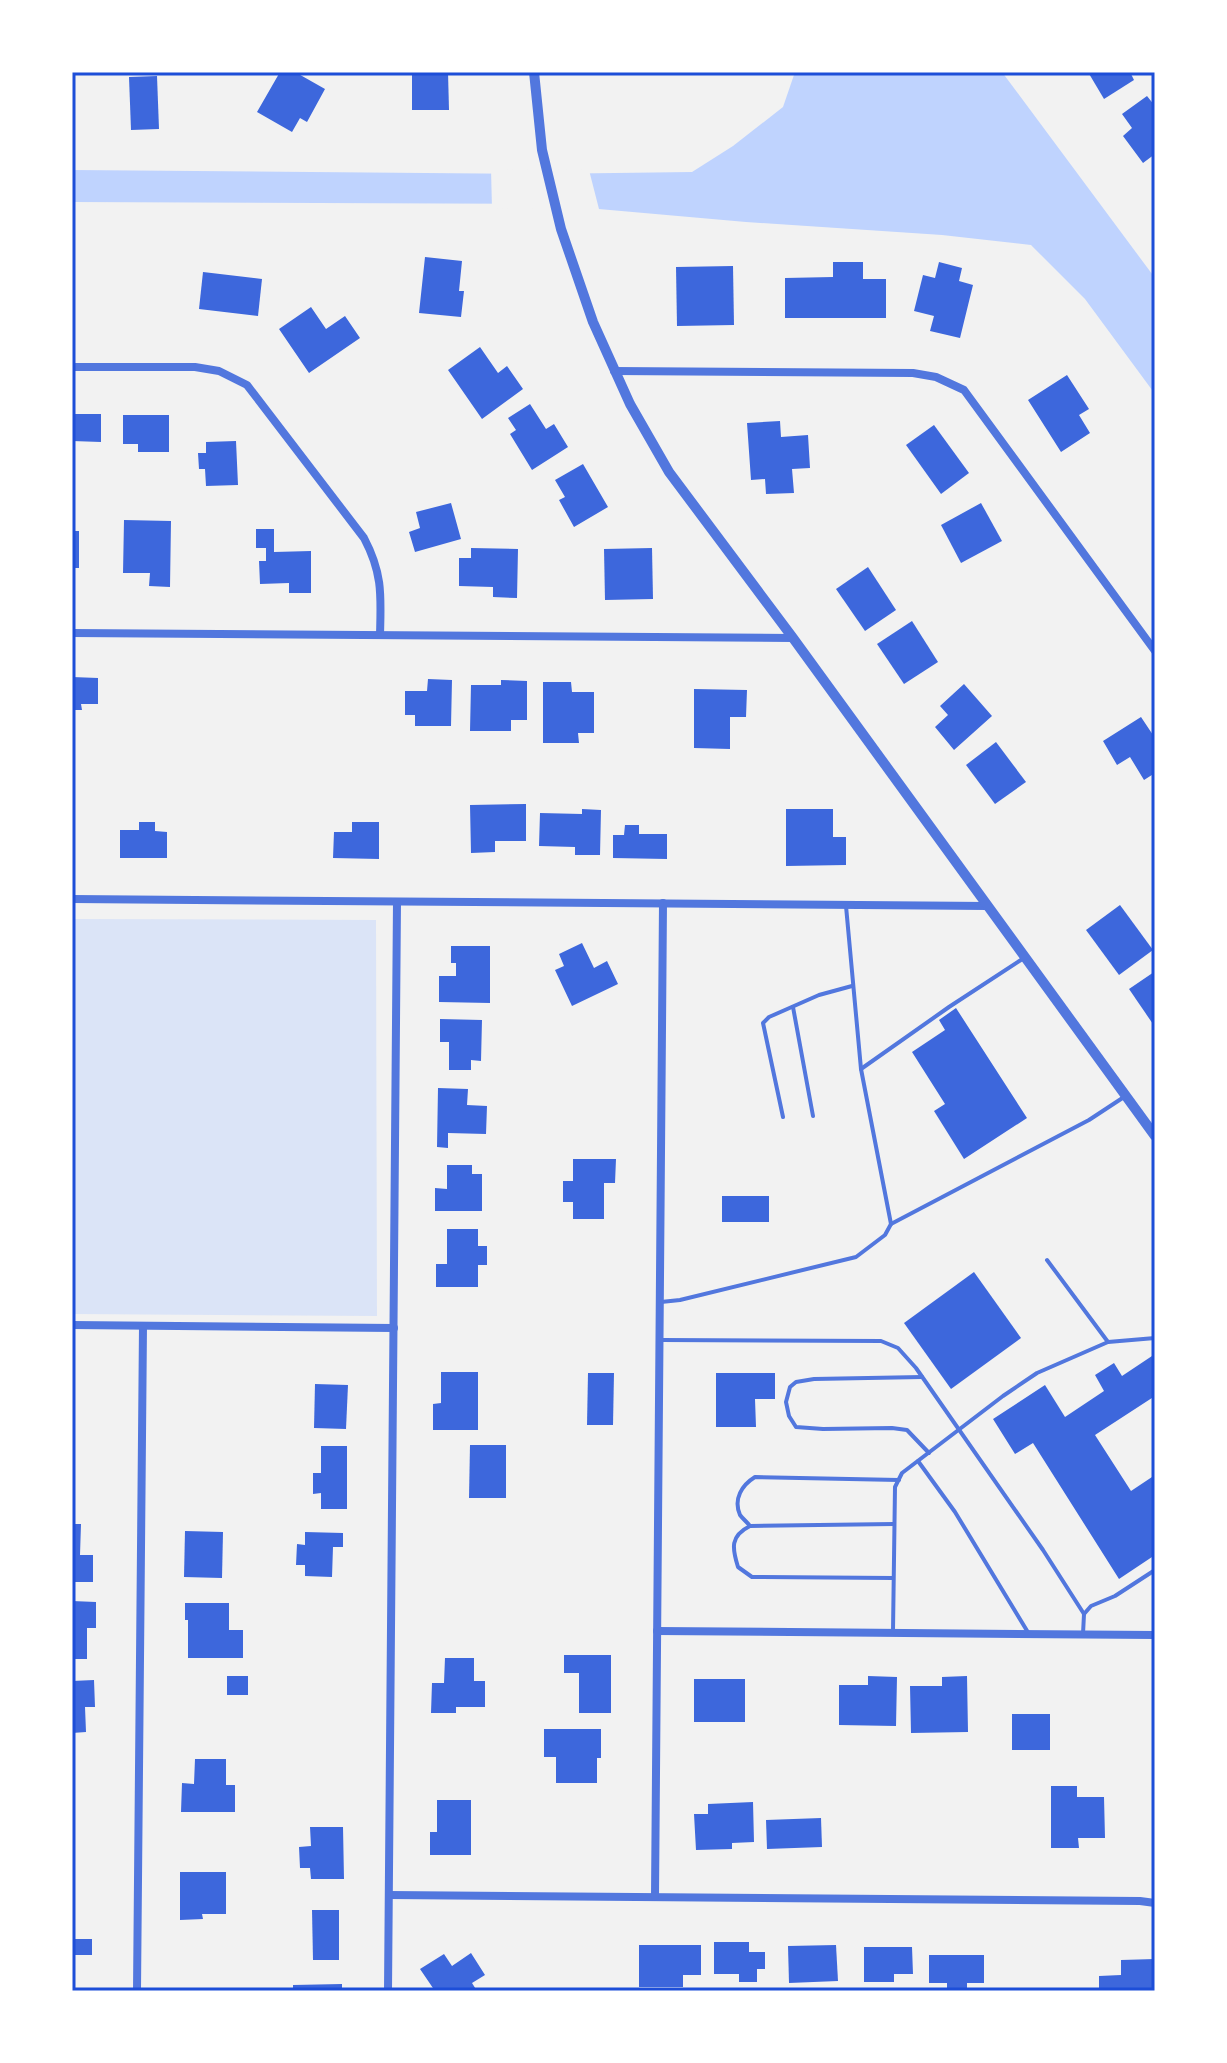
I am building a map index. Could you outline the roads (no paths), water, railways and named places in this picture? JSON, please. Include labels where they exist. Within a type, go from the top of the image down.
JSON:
[{"type":"street","points":[[534,72],[542,150],[561,229],[588,309],[614,371],[669,472],[1155,1136]]},
{"type":"street","points":[[72,367],[195,367],[219,371],[247,385],[370,548],[381,589],[380,635]]},
{"type":"street","points":[[614,371],[913,373],[936,377],[964,390],[1155,651]]},
{"type":"street","points":[[72,633],[793,638]]},
{"type":"street","points":[[72,899],[988,906]]},
{"type":"street","points":[[388,1991],[397,902]]},
{"type":"street","points":[[655,1897],[663,903]]},
{"type":"street","points":[[72,1325],[394,1328]]},
{"type":"street","points":[[137,1991],[143,1326]]},
{"type":"street","points":[[657,1631],[1155,1635]]},
{"type":"street","points":[[389,1895],[1155,1903]]},
{"type":"lane","points":[[846,905],[861,1069],[891,1224]]},
{"type":"lane","points":[[861,1069],[1025,957]]},
{"type":"lane","points":[[783,1117],[763,1023],[769,1017],[819,995],[852,986]]},
{"type":"lane","points":[[793,1007],[813,1116]]},
{"type":"lane","points":[[660,1302],[680,1300],[856,1257],[885,1235],[891,1224],[1089,1120],[1126,1096]]},
{"type":"lane","points":[[1047,1260],[1108,1342]]},
{"type":"lane","points":[[893,1633],[895,1487],[902,1473],[1037,1373],[1108,1342],[1155,1338]]},
{"type":"lane","points":[[659,1340],[881,1341],[898,1348],[960,1429],[1043,1550],[1084,1614],[1083,1634]]},
{"type":"lane","points":[[922,1377],[796,1382],[790,1387],[786,1402],[789,1416],[796,1427],[907,1430],[929,1453]]},
{"type":"lane","points":[[918,1461],[955,1512],[1029,1634]]},
{"type":"lane","points":[[750,1526],[740,1515],[740,1492],[744,1483],[755,1477],[899,1480]]},
{"type":"lane","points":[[893,1578],[752,1577],[738,1567],[734,1541],[739,1531],[750,1526],[894,1524]]},
{"type":"lane","points":[[1084,1614],[1091,1606],[1115,1596],[1155,1570]]},
{"type":"water","points":[[795,72],[1002,72],[1155,278],[1155,394],[1085,299],[1031,245],[942,235],[542,204],[72,202],[72,170],[538,174],[692,172],[733,146],[783,107]]}]
